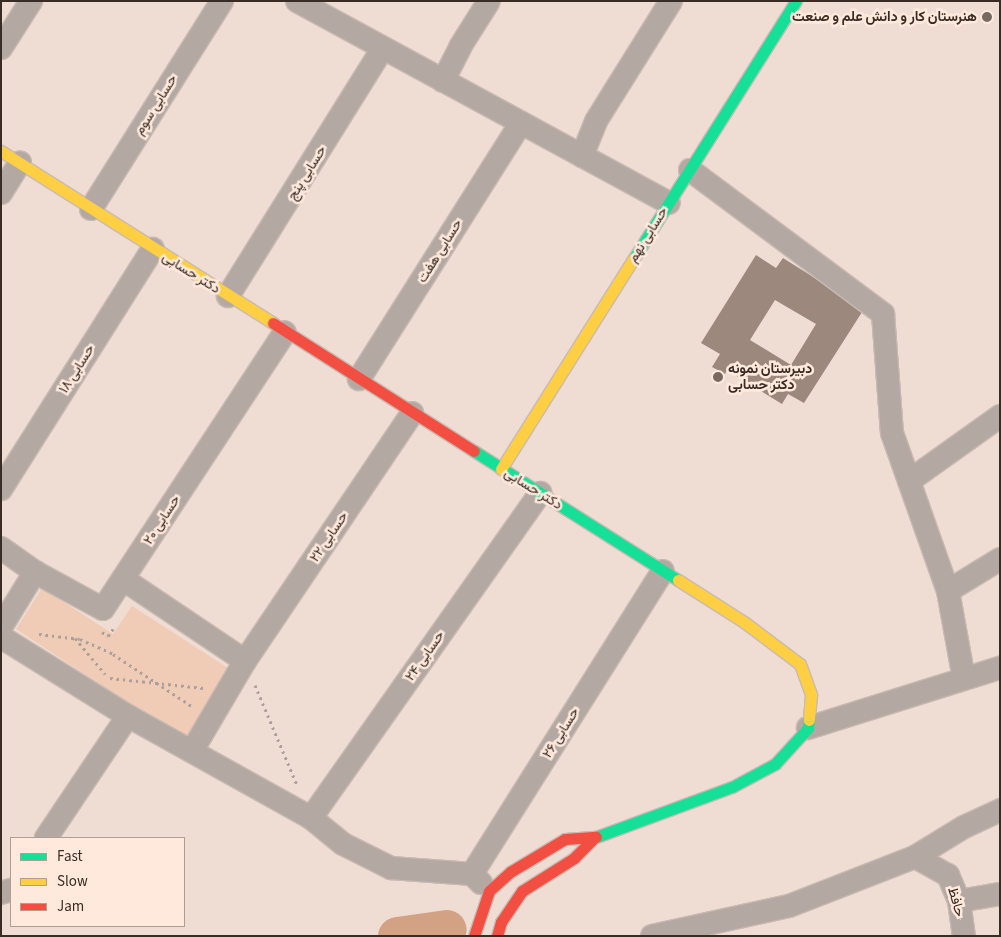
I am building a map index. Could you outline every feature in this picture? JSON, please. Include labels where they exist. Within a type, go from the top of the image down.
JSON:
[{"type":"main road","name":"حسابی نهم","points":[[501,469],[796,1]]},
{"type":"main road","name":"دکتر حسابی","points":[[1,151],[744,622],[800,664],[811,695],[808,728]]},
{"type":"main road","points":[[474,936],[490,891],[510,872],[565,839],[594,838],[732,787],[775,764],[808,728]]},
{"type":"main road","points":[[498,936],[501,922],[522,892],[574,858],[594,838]]},
{"type":"street","points":[[1,48],[31,1]]},
{"type":"street","name":"حسابی سوم","points":[[91,209],[222,1]]},
{"type":"street","points":[[443,80],[490,1]]},
{"type":"street","points":[[582,156],[596,121],[671,1]]},
{"type":"street","points":[[299,2],[669,203]]},
{"type":"street","name":"حسابی پنج","points":[[228,296],[383,48]]},
{"type":"street","name":"حسابی هفت","points":[[359,379],[521,123]]},
{"type":"street","points":[[1,194],[20,163]]},
{"type":"street","points":[[690,170],[883,314],[892,433],[948,591],[964,679]]},
{"type":"street","name":"حسابی ۱۸","points":[[1,488],[153,248]]},
{"type":"street","name":"حسابی ۲۰","points":[[1,548],[35,572],[103,609],[285,332]]},
{"type":"street","name":"حسابی ۲۲","points":[[192,751],[245,661],[412,413]]},
{"type":"street","points":[[909,481],[1000,416]]},
{"type":"street","name":"حسابی ۲۴","points":[[311,818],[540,493]]},
{"type":"street","points":[[948,591],[1000,558]]},
{"type":"street","points":[[1,627],[35,572]]},
{"type":"street","name":"حسابی ۲۶","points":[[472,874],[663,572]]},
{"type":"street","points":[[123,579],[245,661]]},
{"type":"street","points":[[1,637],[128,716],[311,818],[343,844],[391,868],[472,874],[490,891]]},
{"type":"street","points":[[808,728],[1000,668]]},
{"type":"street","points":[[47,837],[128,716]]},
{"type":"street","points":[[652,936],[789,906],[915,857],[1000,810]]},
{"type":"street","name":"حافظ","points":[[915,857],[948,875],[959,901],[964,936]]},
{"type":"street","points":[[959,901],[1000,894]]},
{"type":"path","points":[[100,631],[108,636],[117,623]]},
{"type":"path","points":[[29,632],[75,638],[113,654],[211,720]]},
{"type":"path","points":[[75,638],[108,678],[163,686],[207,688]]},
{"type":"path","points":[[245,661],[311,818]]},
{"type":"shaded area","points":[[42,588],[113,634],[132,606],[234,672],[188,742],[16,629]]},
{"type":"building","points":[[756,255],[776,268],[783,258],[864,309],[804,403],[788,394],[782,404],[727,370],[725,374],[712,367],[720,354],[701,343]],"holes":[[[775,300],[816,324],[791,365],[750,340]]]},
{"type":"waterway","points":[[397,936],[447,929]]},
{"type":"traffic: fast","points":[[634,258],[796,1]]},
{"type":"traffic: fast","points":[[474,451],[678,580]]},
{"type":"traffic: fast","points":[[596,837],[732,787],[775,764],[808,728],[809,720]]},
{"type":"traffic: slow","points":[[1,151],[273,323]]},
{"type":"traffic: slow","points":[[501,469],[634,258]]},
{"type":"traffic: slow","points":[[678,580],[744,622],[800,664],[811,695],[809,720]]},
{"type":"traffic: jam","points":[[273,323],[474,451]]},
{"type":"traffic: jam","points":[[474,936],[489,891],[510,872],[565,839],[596,837]]},
{"type":"traffic: jam","points":[[497,936],[501,922],[522,891],[574,858],[594,838]]},
{"type":"place","name":"هنرستان کار و دانش علم و صنعت","points":[[987,17]]},
{"type":"place","name":"دبیرستان نمونه دکتر حسابی","points":[[718,377]]}]
